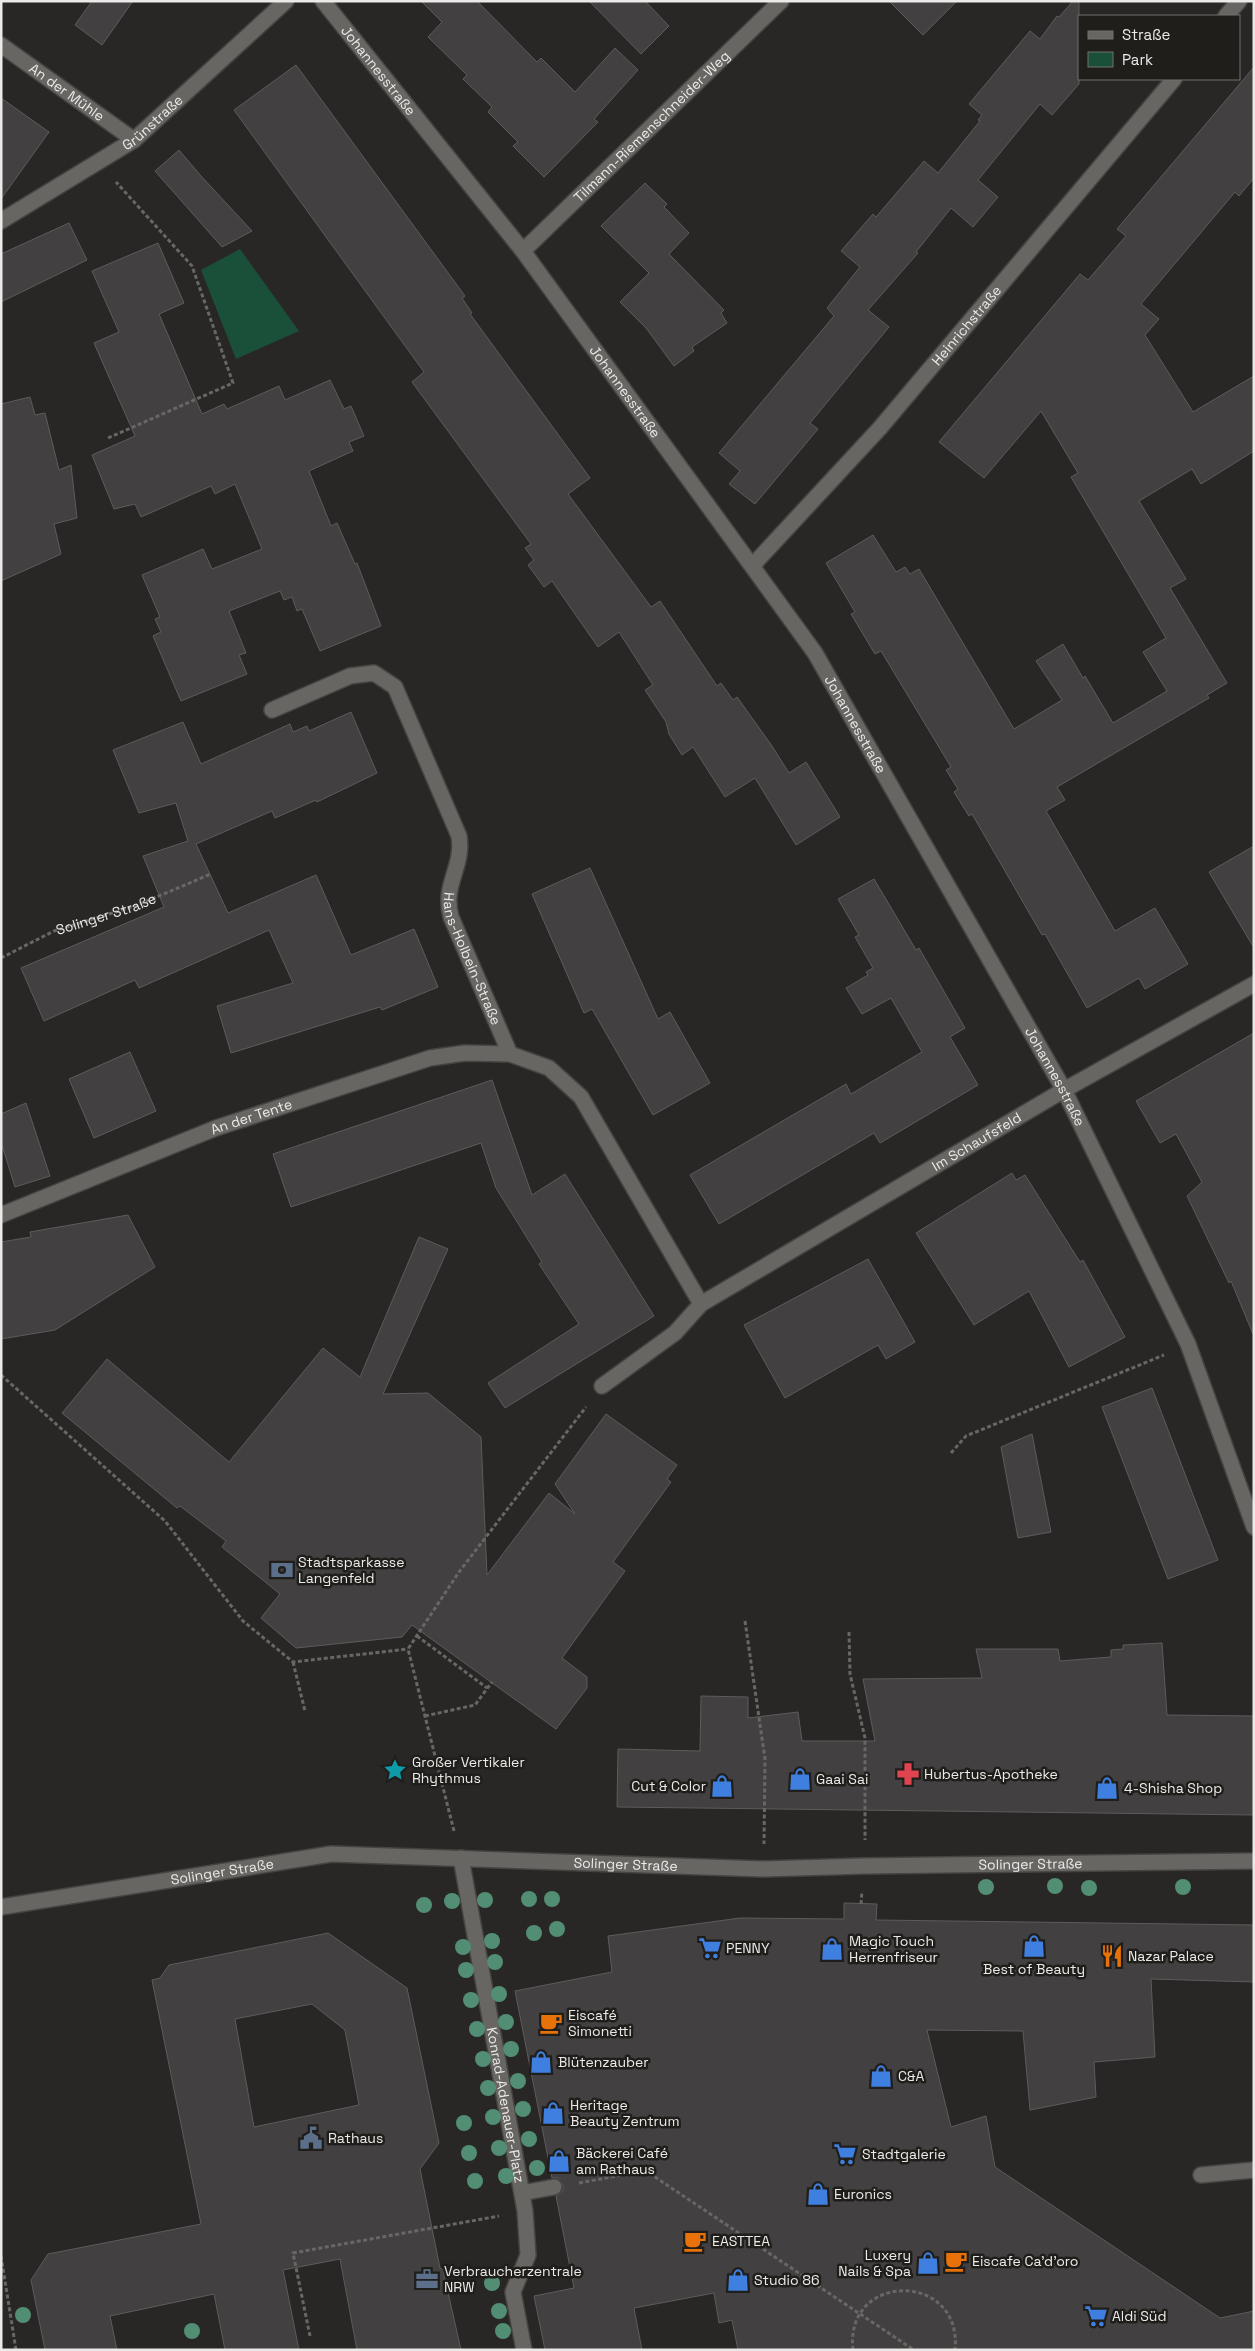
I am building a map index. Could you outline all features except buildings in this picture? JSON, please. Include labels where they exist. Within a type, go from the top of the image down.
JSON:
[{"type":"street","name":"Grünstraße","points":[[1,221],[134,140],[286,1]]},
{"type":"street","name":"Johannesstraße","points":[[324,1],[523,251],[815,653],[1064,1090],[1188,1344],[1254,1526]]},
{"type":"street","name":"Tilmann-Riemenschneider-Weg","points":[[523,251],[781,1]]},
{"type":"street","points":[[1227,15],[1239,1]]},
{"type":"street","name":"An der Mühle","points":[[1,45],[134,140]]},
{"type":"street","name":"Heinrichstraße","points":[[752,565],[880,428],[1173,80]]},
{"type":"street","name":"Hans-Holbein-Straße","points":[[272,710],[350,676],[374,673],[395,687],[459,836],[461,849],[449,888],[447,903],[451,917],[510,1054]]},
{"type":"street","name":"Im Schaufsfeld","points":[[602,1386],[675,1332],[701,1304],[1064,1090],[1254,984]]},
{"type":"street","name":"An der Tente","points":[[1,1215],[216,1128],[430,1058],[465,1053],[510,1054]]},
{"type":"street","points":[[510,1054],[549,1068],[581,1097],[701,1304]]},
{"type":"street","name":"Solinger Straße","points":[[1,1907],[331,1854],[763,1869],[1254,1861]]},
{"type":"street","name":"Konrad-Adenauer-Platz","points":[[461,1858],[525,2211],[528,2255],[514,2292],[524,2350]]},
{"type":"street","points":[[1201,2175],[1254,2170]]},
{"type":"street","points":[[522,2194],[554,2187]]},
{"type":"path","points":[[95,164],[123,188],[192,266],[233,383],[108,438]]},
{"type":"path","name":"Solinger Straße","points":[[1,958],[54,931],[135,906],[211,874]]},
{"type":"path","points":[[951,1453],[966,1436],[1188,1344]]},
{"type":"path","points":[[1,1375],[165,1521],[244,1620],[293,1662],[305,1711]]},
{"type":"path","points":[[293,1662],[408,1649],[459,1572],[602,1386]]},
{"type":"path","points":[[745,1621],[765,1759],[763,1869]]},
{"type":"path","points":[[849,1632],[850,1674],[865,1738],[864,1866]]},
{"type":"path","points":[[417,1636],[487,1688]]},
{"type":"path","points":[[408,1649],[461,1858]]},
{"type":"path","points":[[425,1716],[475,1705],[492,1682]]},
{"type":"path","points":[[554,2187],[638,2172],[649,2173],[914,2350]]},
{"type":"path","points":[[310,2336],[293,2253],[525,2211]]},
{"type":"path","points":[[1,2256],[16,2350]]},
{"type":"path","points":[[852,2350],[853,2330],[860,2313],[871,2301],[886,2293],[902,2289],[918,2292],[932,2298],[944,2309],[953,2324],[956,2340],[954,2350]]},
{"type":"path","points":[[852,2350],[852,2331],[860,2314],[871,2302],[885,2294],[901,2290],[917,2292],[932,2299],[944,2310],[952,2324],[955,2341],[954,2350]]},
{"type":"green space","points":[[240,249],[299,331],[236,359],[201,270]]},
{"type":"place","name":"Stadtsparkasse Langenfeld","points":[[282,1570]]},
{"type":"place","name":"Großer Vertikaler Rhythmus","points":[[395,1770]]},
{"type":"place","name":"Hubertus-Apotheke","points":[[908,1774]]},
{"type":"place","name":"Gaai Sai","points":[[800,1779]]},
{"type":"place","name":"Cut & Color","points":[[722,1786]]},
{"type":"place","name":"4-Shisha Shop","points":[[1107,1788]]},
{"type":"place","name":"Best of Beauty","points":[[1034,1946]]},
{"type":"place","name":"PENNY","points":[[710,1948]]},
{"type":"place","name":"Magic Touch Herrenfriseur","points":[[832,1949]]},
{"type":"place","name":"Nazar Palace","points":[[1112,1956]]},
{"type":"place","name":"Eiscafé Simonetti","points":[[551,2023]]},
{"type":"place","name":"Blütenzauber","points":[[541,2062]]},
{"type":"place","name":"C&A","points":[[881,2076]]},
{"type":"place","name":"Heritage Beauty Zentrum","points":[[553,2113]]},
{"type":"place","name":"Rathaus","points":[[311,2138]]},
{"type":"place","name":"Stadtgalerie","points":[[845,2154]]},
{"type":"place","name":"Bäckerei Café am Rathaus","points":[[559,2161]]},
{"type":"place","name":"Euronics","points":[[818,2194]]},
{"type":"place","name":"EASTTEA","points":[[695,2241]]},
{"type":"place","name":"Eiscafe Ca'd'oro","points":[[956,2261]]},
{"type":"place","name":"Luxery Nails & Spa","points":[[928,2263]]},
{"type":"place","name":"Verbraucherzentrale NRW","points":[[427,2279]]},
{"type":"place","name":"Studio 86","points":[[738,2280]]},
{"type":"place","name":"Aldi Süd","points":[[1096,2316]]}]
